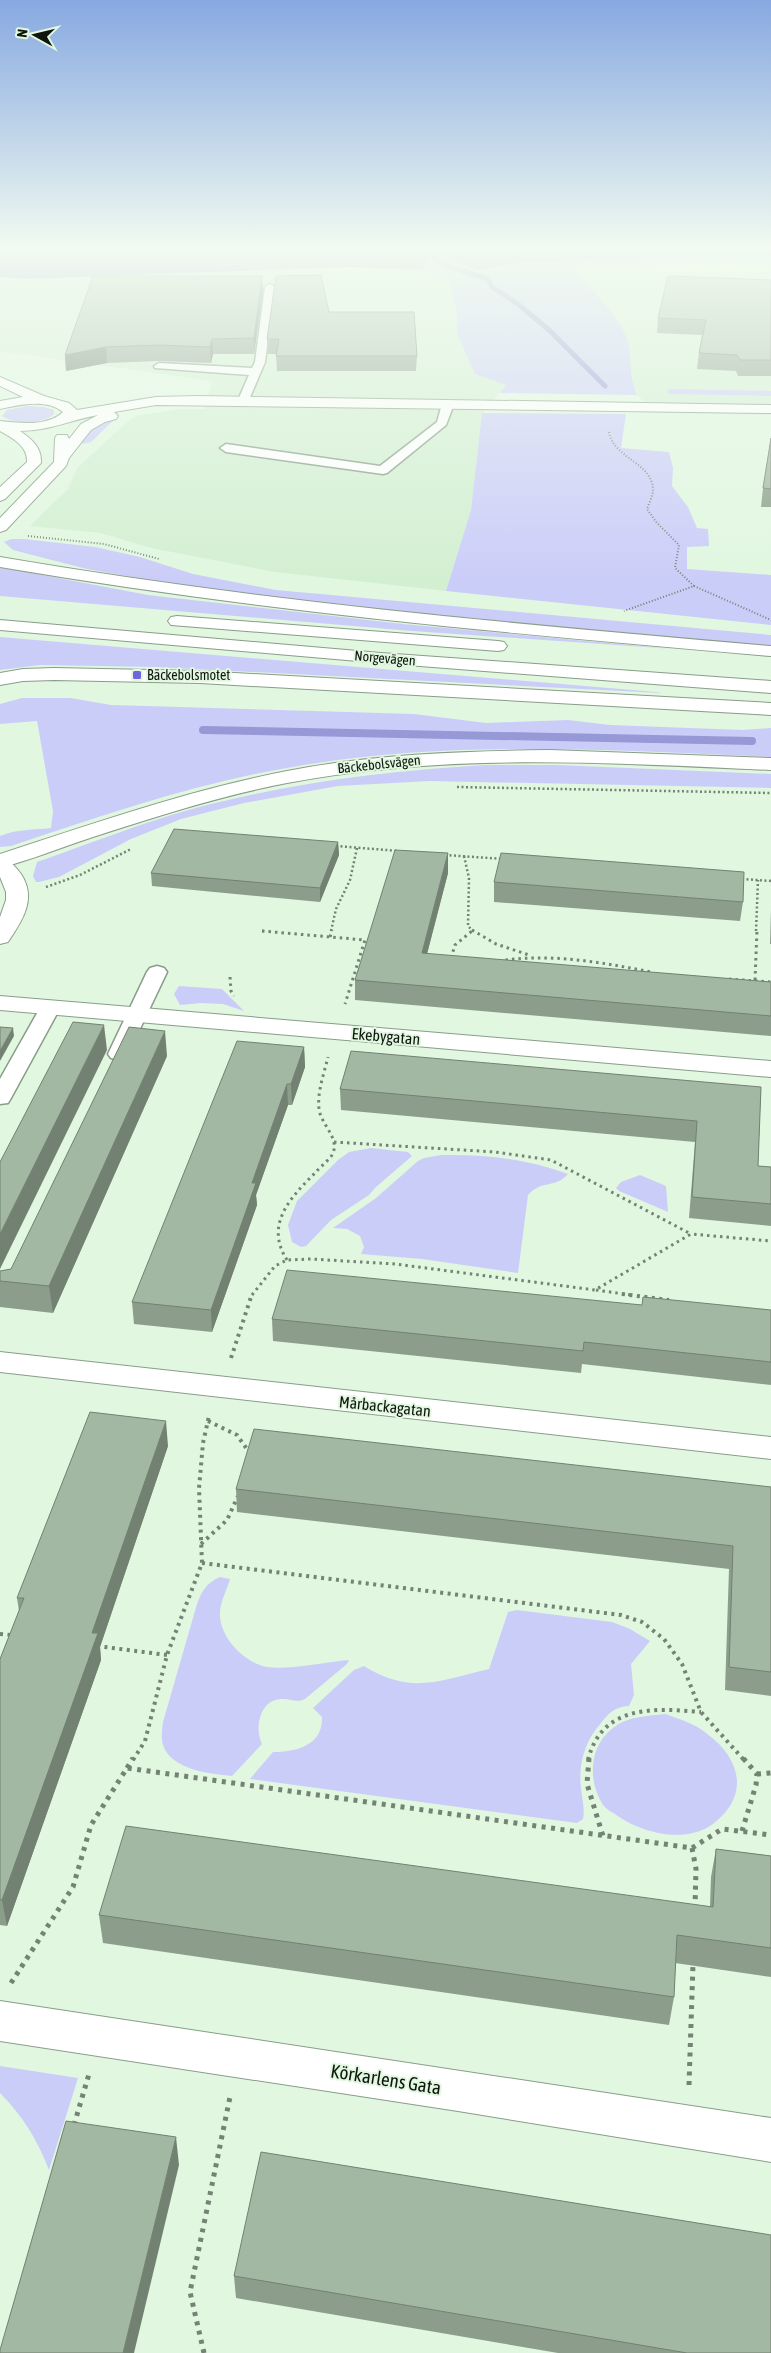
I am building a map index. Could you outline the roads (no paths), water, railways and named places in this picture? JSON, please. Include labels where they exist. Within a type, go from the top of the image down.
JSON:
[{"type":"main road","points":[[0,381],[69,409],[60,427],[62,456],[56,470],[0,527]]},
{"type":"main road","points":[[0,405],[19,401],[49,402],[174,397],[198,400]]},
{"type":"main road","points":[[62,456],[70,450],[82,429],[104,417],[198,400]]},
{"type":"main road","points":[[0,425],[32,426],[148,402],[198,400],[771,408]]},
{"type":"main road","points":[[0,425],[23,440],[34,451],[36,457],[28,469],[0,496]]},
{"type":"main road","points":[[0,550],[26,560],[134,585]]},
{"type":"main road","points":[[0,562],[134,585],[354,613],[771,651]]},
{"type":"main road","name":"Norgevägen","points":[[161,620],[516,647]]},
{"type":"main road","name":"Norgevägen","points":[[0,625],[381,658],[771,687]]},
{"type":"main road","points":[[574,652],[771,665]]},
{"type":"main road","points":[[0,678],[54,674],[191,677],[771,709]]},
{"type":"main road","name":"Bäckebolsvägen","points":[[0,862],[222,791],[329,770],[423,759],[488,756],[577,756],[771,764]]},
{"type":"main road","points":[[0,862],[8,871],[19,893],[17,910],[0,938]]},
{"type":"main road","name":"Ekebygatan","points":[[0,1003],[137,1014],[339,1022],[771,1070]]},
{"type":"main road","name":"Mårbackagatan","points":[[0,1362],[771,1448]]},
{"type":"main road","name":"Körkarlens Gata","points":[[5,2003],[238,2057],[771,2140]]},
{"type":"lane","points":[[244,400],[260,359]]},
{"type":"lane","points":[[159,366],[256,372]]},
{"type":"lane","points":[[226,448],[383,470],[442,423],[448,404]]},
{"type":"lane","points":[[110,1069],[157,972]]},
{"type":"lane","points":[[0,1098],[50,1008]]},
{"type":"waterway","points":[[578,359],[605,386]]},
{"type":"waterway","points":[[203,730],[752,741]]},
{"type":"place","name":"Bäckebolsmotet","points":[[137,675]]}]
